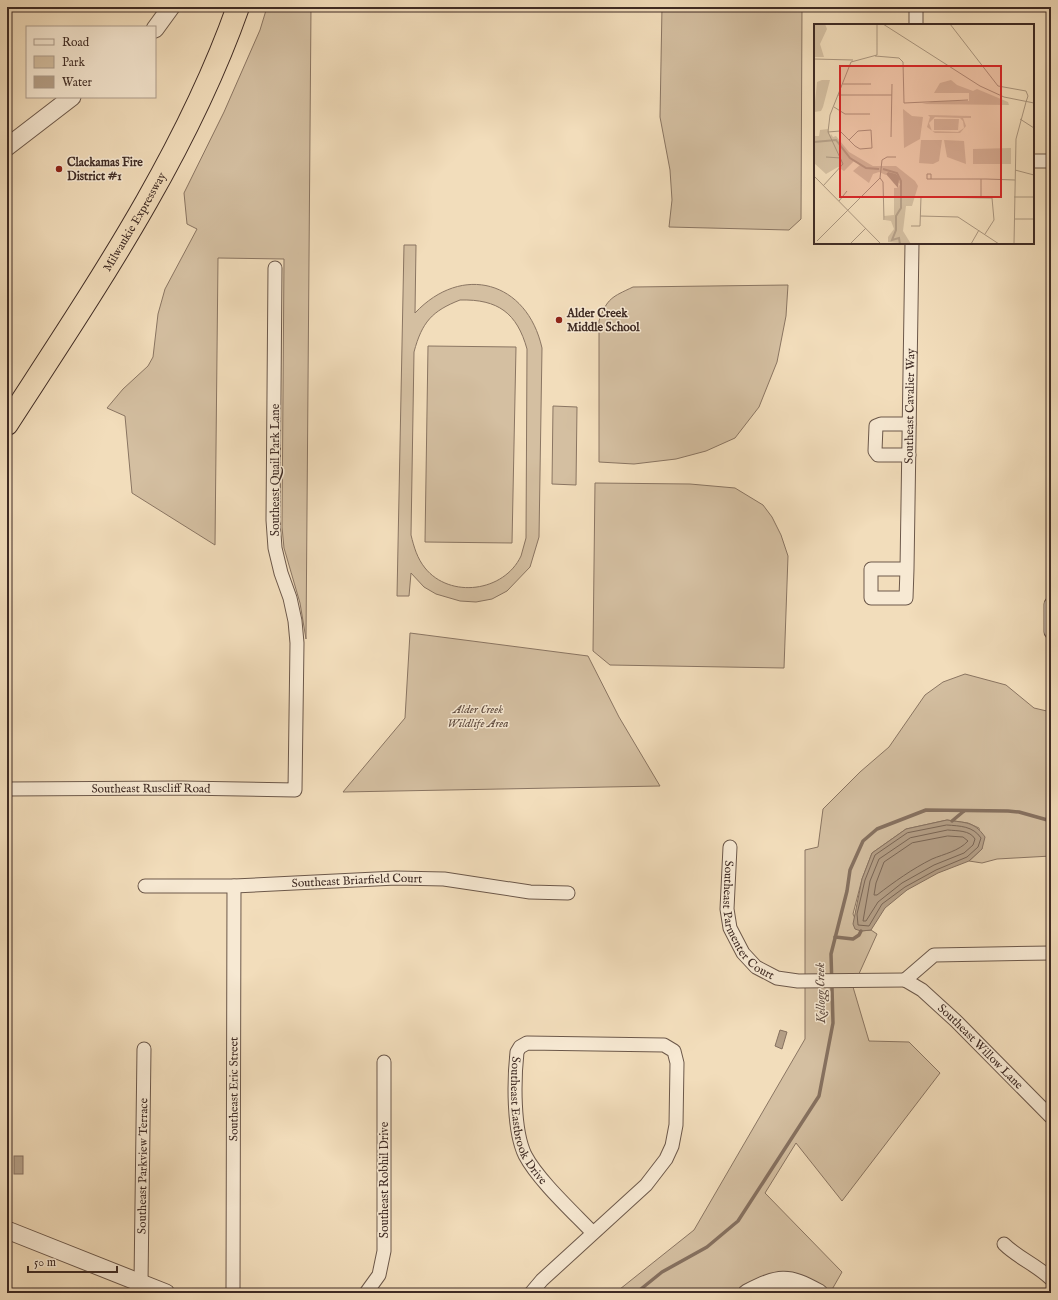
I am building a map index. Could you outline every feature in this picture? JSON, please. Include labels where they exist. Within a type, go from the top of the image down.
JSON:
[{"type":"highway","name":"Milwaukie Expressway","points":[[7,424],[94,292],[161,175],[208,84],[238,7]]},
{"type":"street","points":[[156,28],[171,7]]},
{"type":"street","points":[[916,7],[916,24]]},
{"type":"street","points":[[7,147],[71,98]]},
{"type":"street","points":[[1034,162],[1051,161]]},
{"type":"street","name":"Southeast Cavalier Way","points":[[907,569],[912,244]]},
{"type":"street","name":"Southeast Quail Park Lane","points":[[275,268],[275,548],[295,621],[297,643],[295,790]]},
{"type":"street","points":[[909,424],[881,424],[876,426],[875,451],[878,455],[909,455]]},
{"type":"street","points":[[1051,604],[1051,632]]},
{"type":"street","name":"Southeast Ruscliff Road","points":[[7,789],[182,788],[295,790]]},
{"type":"street","name":"Southeast Parmenter Court","points":[[730,847],[728,918],[735,941],[743,953],[756,967],[777,978],[798,981],[905,980]]},
{"type":"street","name":"Southeast Briarfield Court","points":[[145,886],[234,886],[396,878],[444,879],[530,892],[568,893]]},
{"type":"street","name":"Southeast Eric Street","points":[[233,1293],[234,886]]},
{"type":"street","points":[[905,980],[934,955],[1051,953]]},
{"type":"street","name":"Southeast Willow Lane","points":[[905,980],[922,990],[956,1021],[1051,1117]]},
{"type":"street","name":"Southeast Eastbrook Drive","points":[[531,1293],[542,1280],[593,1234],[646,1185],[662,1166],[672,1146],[676,1125],[678,1063],[674,1051],[664,1045],[527,1043],[520,1047],[517,1052],[517,1127],[525,1154],[539,1174],[593,1234]]},
{"type":"street","name":"Southeast Parkview Terrace","points":[[140,1283],[144,1049]]},
{"type":"street","name":"Southeast Robhil Drive","points":[[366,1293],[379,1275],[384,1251],[384,1062]]},
{"type":"street","points":[[7,1230],[166,1293]]},
{"type":"street","points":[[1004,1244],[1010,1250],[1043,1271],[1051,1279]]},
{"type":"street","points":[[747,1293],[774,1281],[787,1279],[798,1282],[819,1293]]},
{"type":"green space","points":[[267,7],[311,7],[306,639],[300,603],[284,548],[282,527],[284,259],[218,258],[215,545],[132,493],[125,416],[107,408],[123,389],[148,366],[153,357],[158,314],[165,289],[197,229],[187,224],[184,193],[224,112],[260,30]]},
{"type":"green space","points":[[662,7],[802,7],[801,219],[789,230],[669,227],[672,200],[670,170],[660,117]]},
{"type":"green space","points":[[404,245],[416,245],[415,313],[433,297],[453,288],[472,284],[490,287],[508,294],[522,307],[534,325],[542,348],[539,537],[530,567],[507,591],[492,599],[476,602],[460,601],[436,594],[424,587],[411,573],[409,596],[397,596]],"holes":[[[460,300],[485,302],[495,306],[511,317],[518,326],[527,349],[526,538],[521,556],[513,568],[502,577],[490,584],[476,587],[462,587],[448,584],[436,578],[425,568],[418,556],[411,535],[414,352],[425,325],[435,313]]]},
{"type":"green space","points":[[788,285],[786,316],[777,362],[759,407],[735,438],[706,451],[676,459],[634,464],[599,462],[599,321],[605,307],[611,299],[633,287]]},
{"type":"green space","points":[[428,346],[516,347],[512,543],[425,542]]},
{"type":"green space","points":[[553,406],[577,407],[576,485],[552,484]]},
{"type":"green space","points":[[595,483],[690,484],[735,488],[763,505],[772,517],[781,535],[788,556],[784,668],[610,665],[593,651]]},
{"type":"green space","name":"Alder Creek Wildlife Area","points":[[410,633],[588,656],[619,717],[660,786],[343,792],[405,718]]},
{"type":"green space","points":[[965,674],[1006,685],[1034,708],[1051,712],[1051,856],[997,859],[982,863],[969,861],[982,849],[979,828],[968,823],[947,820],[906,829],[872,853],[862,879],[853,914],[861,931],[871,930],[877,934],[853,987],[869,1041],[909,1042],[940,1073],[842,1201],[796,1143],[765,1193],[842,1272],[830,1293],[615,1293],[694,1230],[805,1039],[805,850],[818,847],[823,809],[860,772],[889,747],[925,695],[943,682]]},
{"type":"water","points":[[947,820],[964,822],[977,828],[985,837],[982,849],[969,861],[938,873],[907,890],[885,908],[871,930],[861,931],[855,929],[853,924],[862,879],[872,853],[906,829]]},
{"type":"water","points":[[780,1030],[787,1032],[782,1049],[775,1046]]},
{"type":"water","points":[[14,1156],[23,1156],[23,1174],[14,1174]]},
{"type":"waterway","name":"Kellogg Creek","points":[[636,1293],[662,1272],[707,1247],[738,1221],[819,1096],[833,1023],[831,954],[847,891],[850,870],[863,841],[877,829],[926,810],[1008,811],[1019,812],[1051,821]]},
{"type":"waterway","points":[[952,821],[964,811]]},
{"type":"waterway","points":[[835,937],[853,939],[859,935],[861,931]]},
{"type":"place","name":"Clackamas Fire District #1","points":[[59,169]]},
{"type":"place","name":"Alder Creek Middle School","points":[[559,320]]}]
